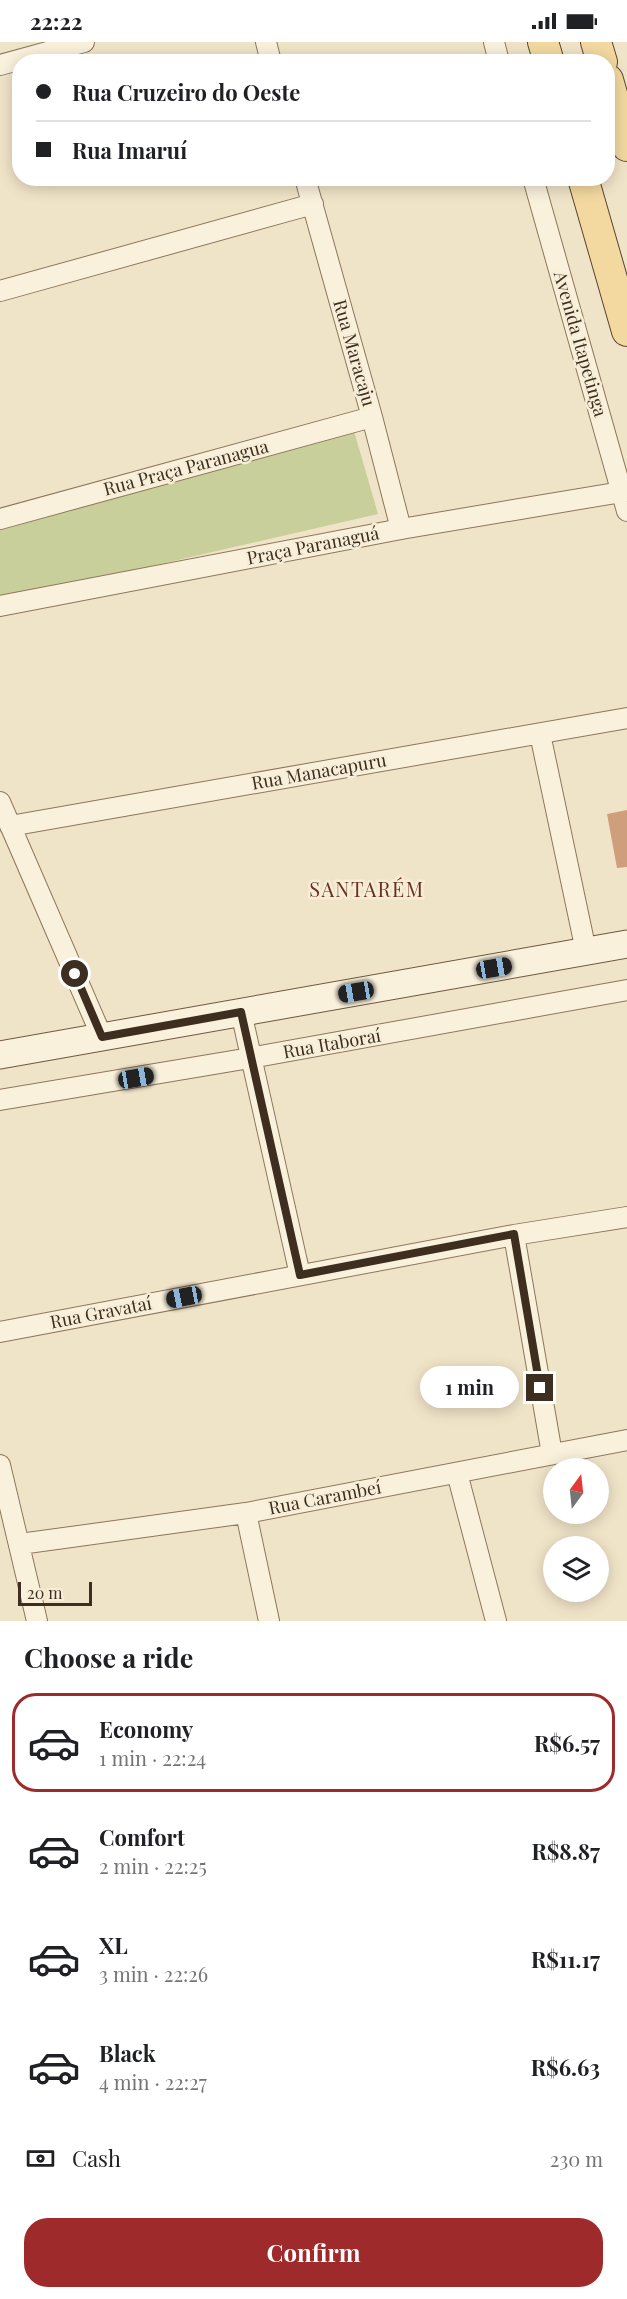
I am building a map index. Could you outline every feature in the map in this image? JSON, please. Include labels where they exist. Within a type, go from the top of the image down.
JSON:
[{"type":"main road","points":[[615,104],[627,146]]},
{"type":"main road","points":[[585,186],[627,331]]},
{"type":"street","points":[[40,54],[84,42]]},
{"type":"street","name":"Rua Maracaju","points":[[307,186],[401,529]]},
{"type":"street","name":"Avenida Itapetinga","points":[[535,186],[626,498]]},
{"type":"street","points":[[0,291],[313,204]]},
{"type":"street","name":"Rua Praça Paranagua","points":[[0,519],[372,417]]},
{"type":"street","name":"Praça Paranaguá","points":[[0,606],[401,529],[626,498]]},
{"type":"street","name":"Rua Manacapuru","points":[[10,826],[627,718]]},
{"type":"street","points":[[540,734],[586,951]]},
{"type":"street","points":[[0,802],[102,1037]]},
{"type":"street","points":[[0,1055],[627,944]]},
{"type":"street","name":"Rua Itaboraí","points":[[0,1100],[250,1058],[627,990]]},
{"type":"street","points":[[241,1012],[300,1275]]},
{"type":"street","name":"Rua Gravataí","points":[[0,1332],[514,1234],[627,1217]]},
{"type":"street","points":[[514,1234],[552,1454]]},
{"type":"street","name":"Rua Carambeí","points":[[20,1544],[246,1513],[627,1440]]},
{"type":"street","points":[[0,1465],[37,1621]]},
{"type":"street","points":[[457,1473],[496,1621]]},
{"type":"street","points":[[246,1513],[269,1621]]},
{"type":"green space","points":[[352,424],[378,514],[0,601],[0,526]]},
{"type":"building","points":[[627,810],[627,867],[617,868],[607,814]]},
{"type":"district","name":"SANTARÉM","points":[[367,890]]},
{"type":"route","points":[[75,974],[102,1037],[241,1012],[300,1275],[514,1234],[540,1388]]}]
